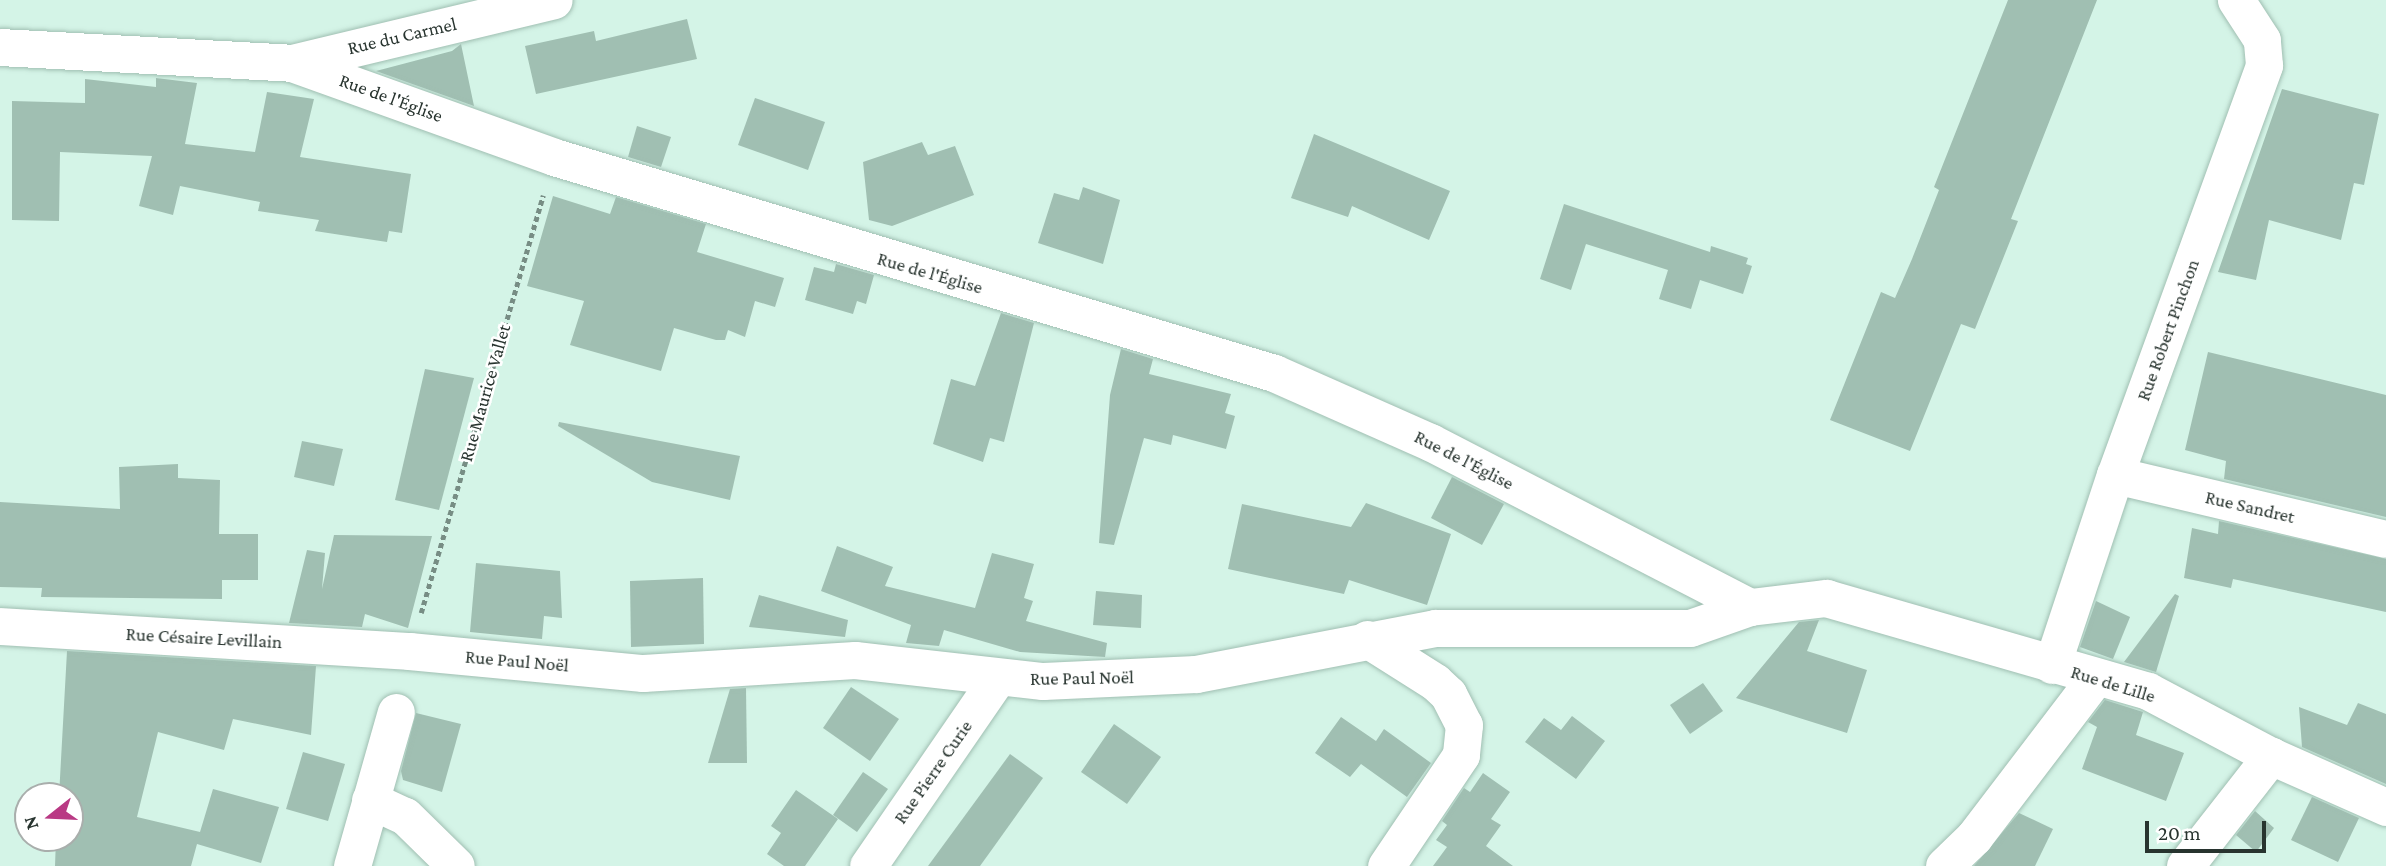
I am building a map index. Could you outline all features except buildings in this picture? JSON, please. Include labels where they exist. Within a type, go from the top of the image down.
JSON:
[{"type":"street","name":"Rue du Carmel","points":[[292,63],[554,0]]},
{"type":"street","name":"Rue Robert Pinchon","points":[[2052,665],[2115,475],[2264,65],[2262,40],[2236,0]]},
{"type":"street","name":"Rue de l'Église","points":[[0,47],[292,63],[554,157],[1274,373],[1430,442],[1751,607]]},
{"type":"street","name":"Rue Sandret","points":[[2115,475],[2386,539]]},
{"type":"street","name":"Rue de Lille","points":[[1751,607],[1826,598],[2148,691],[2271,756],[2386,807]]},
{"type":"street","name":"Rue Paul Noël","points":[[409,650],[643,673],[855,660],[1043,681],[1196,674],[1435,628],[1690,628],[1751,607]]},
{"type":"street","name":"Rue Césaire Levillain","points":[[0,626],[409,650]]},
{"type":"street","points":[[1367,639],[1435,682],[1448,694],[1464,724],[1461,755],[1386,866]]},
{"type":"street","name":"Rue Pierre Curie","points":[[868,866],[998,677]]},
{"type":"street","points":[[1944,866],[1974,836],[2096,677]]},
{"type":"street","points":[[352,866],[396,712]]},
{"type":"street","points":[[2185,866],[2271,756]]},
{"type":"street","points":[[370,800],[405,816],[456,866]]},
{"type":"path","name":"Rue Maurice Vallet","points":[[420,615],[554,157]]}]
